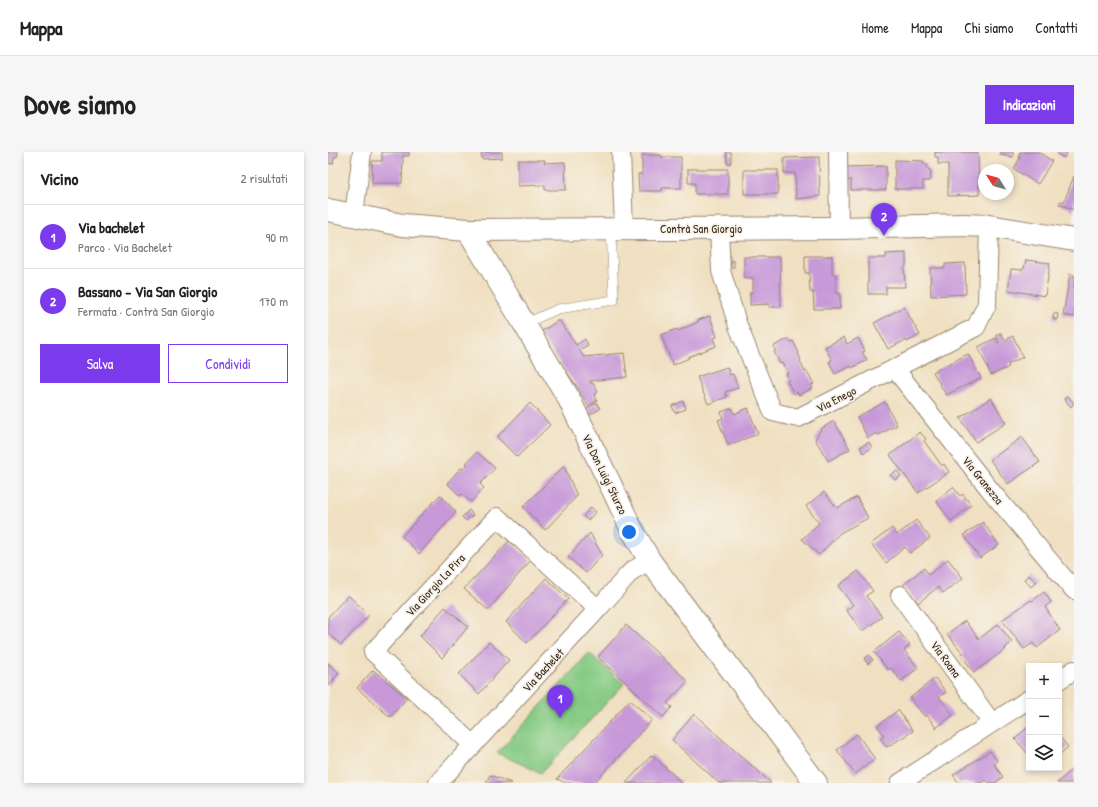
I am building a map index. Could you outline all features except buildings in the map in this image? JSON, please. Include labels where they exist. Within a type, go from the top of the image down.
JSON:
[{"type":"street","points":[[354,215],[362,152]]},
{"type":"street","points":[[618,229],[621,152]]},
{"type":"street","points":[[838,152],[839,228]]},
{"type":"street","name":"Contrà San Giorgio","points":[[328,210],[402,225],[468,230],[839,228],[963,225],[989,226],[1074,240]]},
{"type":"street","name":"Via Enego","points":[[719,228],[722,272],[738,326],[773,412],[798,418],[976,327],[987,304],[989,226]]},
{"type":"street","name":"Via Don Luigi Sturzo","points":[[468,230],[568,397],[631,528],[650,560],[816,783]]},
{"type":"street","name":"Via Granezza","points":[[895,368],[991,491],[1074,590]]},
{"type":"street","name":"Via Giorgio La Pira","points":[[473,745],[373,652],[497,517],[598,609]]},
{"type":"street","name":"Via Bachelet","points":[[438,783],[633,570],[650,560]]},
{"type":"street","name":"Via Roana","points":[[900,595],[992,723]]},
{"type":"street","points":[[1062,678],[1074,670]]},
{"type":"street","points":[[900,783],[1026,701]]},
{"type":"lane","points":[[524,324],[558,309],[614,300],[618,229]]},
{"type":"green space","points":[[589,653],[624,684],[541,773],[497,753]]},
{"type":"place","name":"Bassano - Via San Giorgio","points":[[884,236]]},
{"type":"place","name":"Via bachelet","points":[[560,718]]}]
